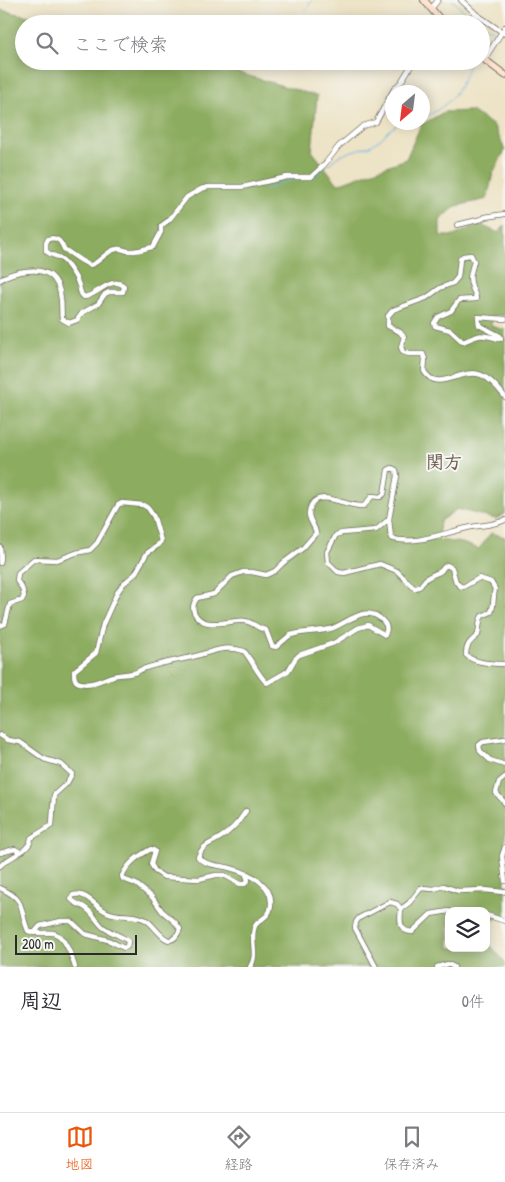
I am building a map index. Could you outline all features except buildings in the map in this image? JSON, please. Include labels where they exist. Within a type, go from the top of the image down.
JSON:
[{"type":"main road","points":[[424,0],[437,15]]},
{"type":"main road","points":[[490,63],[505,75]]},
{"type":"street","points":[[431,8],[438,0]]},
{"type":"street","points":[[461,0],[477,15]]},
{"type":"street","points":[[490,25],[501,33]]},
{"type":"street","points":[[490,48],[505,27]]},
{"type":"street","points":[[0,280],[6,275],[14,273],[43,270],[49,274],[60,291],[62,319],[69,323],[77,320],[82,313],[98,304],[105,294],[110,292],[121,293],[125,289],[124,286],[117,283],[108,285],[89,297],[84,297],[80,294],[79,284],[65,261],[59,256],[50,255],[46,251],[48,239],[52,238],[61,241],[64,249],[89,265],[105,254],[118,249],[130,251],[153,247],[161,232],[161,226],[169,220],[187,197],[201,189],[208,187],[242,187],[287,177],[311,177],[324,165],[339,146],[364,126],[376,122],[394,89],[408,70]]},
{"type":"street","points":[[457,225],[485,217],[505,214]]},
{"type":"street","points":[[505,319],[478,317],[479,325],[500,336],[501,338],[499,339],[474,336],[463,342],[450,330],[435,326],[435,320],[451,311],[459,300],[476,299],[477,296],[470,284],[474,261],[471,255],[467,254],[460,259],[460,272],[453,283],[440,288],[426,298],[393,310],[386,322],[388,326],[403,334],[401,347],[403,352],[423,354],[425,359],[424,371],[430,379],[438,381],[475,373],[482,375],[505,397]]},
{"type":"street","points":[[0,626],[5,624],[10,604],[22,600],[24,596],[22,588],[17,581],[18,573],[34,559],[57,560],[76,552],[90,550],[97,543],[118,505],[122,503],[143,506],[151,510],[161,541],[147,553],[135,574],[123,584],[117,593],[104,624],[96,653],[74,671],[74,677],[77,682],[79,684],[95,683],[115,675],[135,673],[143,669],[192,657],[214,649],[224,649],[244,651],[263,680],[270,682],[288,671],[299,655],[334,643],[358,628],[368,625],[374,626],[385,635],[388,630],[382,619],[375,615],[361,614],[334,628],[289,636],[276,647],[272,646],[266,630],[250,622],[244,620],[214,624],[201,619],[193,611],[197,598],[214,594],[232,576],[243,572],[266,575],[275,572],[282,563],[303,548],[316,533],[309,512],[313,502],[319,498],[329,498],[347,505],[364,506],[372,496],[380,497],[384,494],[388,470],[392,468],[396,470],[397,476],[389,519],[390,538],[396,540],[421,539],[471,527],[494,525],[505,520]]},
{"type":"street","points":[[389,519],[376,530],[336,535],[327,552],[328,562],[338,572],[344,573],[380,564],[397,572],[414,588],[422,586],[427,578],[441,571],[447,565],[452,568],[456,582],[460,586],[463,587],[479,578],[491,582],[495,589],[492,600],[493,608],[491,612],[482,616],[478,635],[466,648],[466,654],[469,658],[487,663],[505,664]]},
{"type":"street","points":[[0,547],[0,563]]},
{"type":"street","points":[[0,735],[8,740],[20,742],[44,759],[56,761],[72,773],[67,783],[54,795],[52,825],[31,838],[31,844],[27,848],[8,858],[0,866]]},
{"type":"street","points":[[505,739],[483,742],[480,745],[480,751],[490,760],[505,765]]},
{"type":"street","points":[[505,777],[498,782],[496,793],[505,804]]},
{"type":"street","points":[[246,811],[233,827],[218,839],[206,844],[198,857],[199,860],[230,868],[262,882],[268,889],[271,898],[271,909],[268,915],[257,923],[254,928],[254,960],[250,967]]},
{"type":"street","points":[[505,848],[502,856],[505,881]]},
{"type":"street","points":[[0,853],[15,849],[20,852]]},
{"type":"street","points":[[34,934],[40,926],[61,921],[71,921],[85,934],[108,940],[124,948],[127,947],[128,940],[105,929],[97,922],[91,912],[74,903],[71,899],[77,894],[90,899],[106,912],[134,915],[148,920],[162,937],[166,940],[172,940],[180,929],[175,922],[162,911],[147,892],[136,884],[123,879],[122,876],[129,864],[151,849],[155,851],[151,864],[164,877],[199,879],[224,875],[240,884],[245,884],[248,880],[246,875]]},
{"type":"street","points":[[401,909],[409,903],[421,888],[434,889],[444,886],[458,892],[505,891]]},
{"type":"street","points":[[0,888],[21,903],[28,931],[34,934],[56,933],[60,937],[75,967]]},
{"type":"street","points":[[376,967],[355,928],[359,918],[390,902],[397,904],[401,909],[400,921],[403,928],[408,932],[412,932],[431,914],[445,912]]},
{"type":"street","points":[[490,915],[505,920]]},
{"type":"street","points":[[437,967],[448,964],[454,967]]},
{"type":"green space","points":[[0,10],[24,15],[15,15],[15,70],[229,70],[317,96],[312,151],[338,184],[406,159],[419,130],[430,130],[430,120],[444,112],[471,111],[494,126],[505,150],[493,173],[487,199],[456,206],[440,220],[440,236],[454,236],[478,224],[499,233],[505,225],[505,315],[493,316],[491,326],[505,330],[505,514],[496,519],[457,509],[440,521],[438,540],[462,543],[479,549],[491,533],[505,537],[505,918],[500,917],[490,922],[490,907],[445,907],[445,952],[490,952],[490,945],[505,962],[505,967],[0,967]]},
{"type":"waterway","points":[[306,10],[312,0]]},
{"type":"waterway","points":[[452,0],[468,15]]},
{"type":"waterway","points":[[490,29],[498,33]]},
{"type":"waterway","points":[[430,114],[448,102],[454,95],[467,70]]},
{"type":"waterway","points":[[265,190],[287,181],[313,178],[337,157],[370,146],[389,130]]},
{"type":"district","name":"関方","points":[[444,462]]}]
